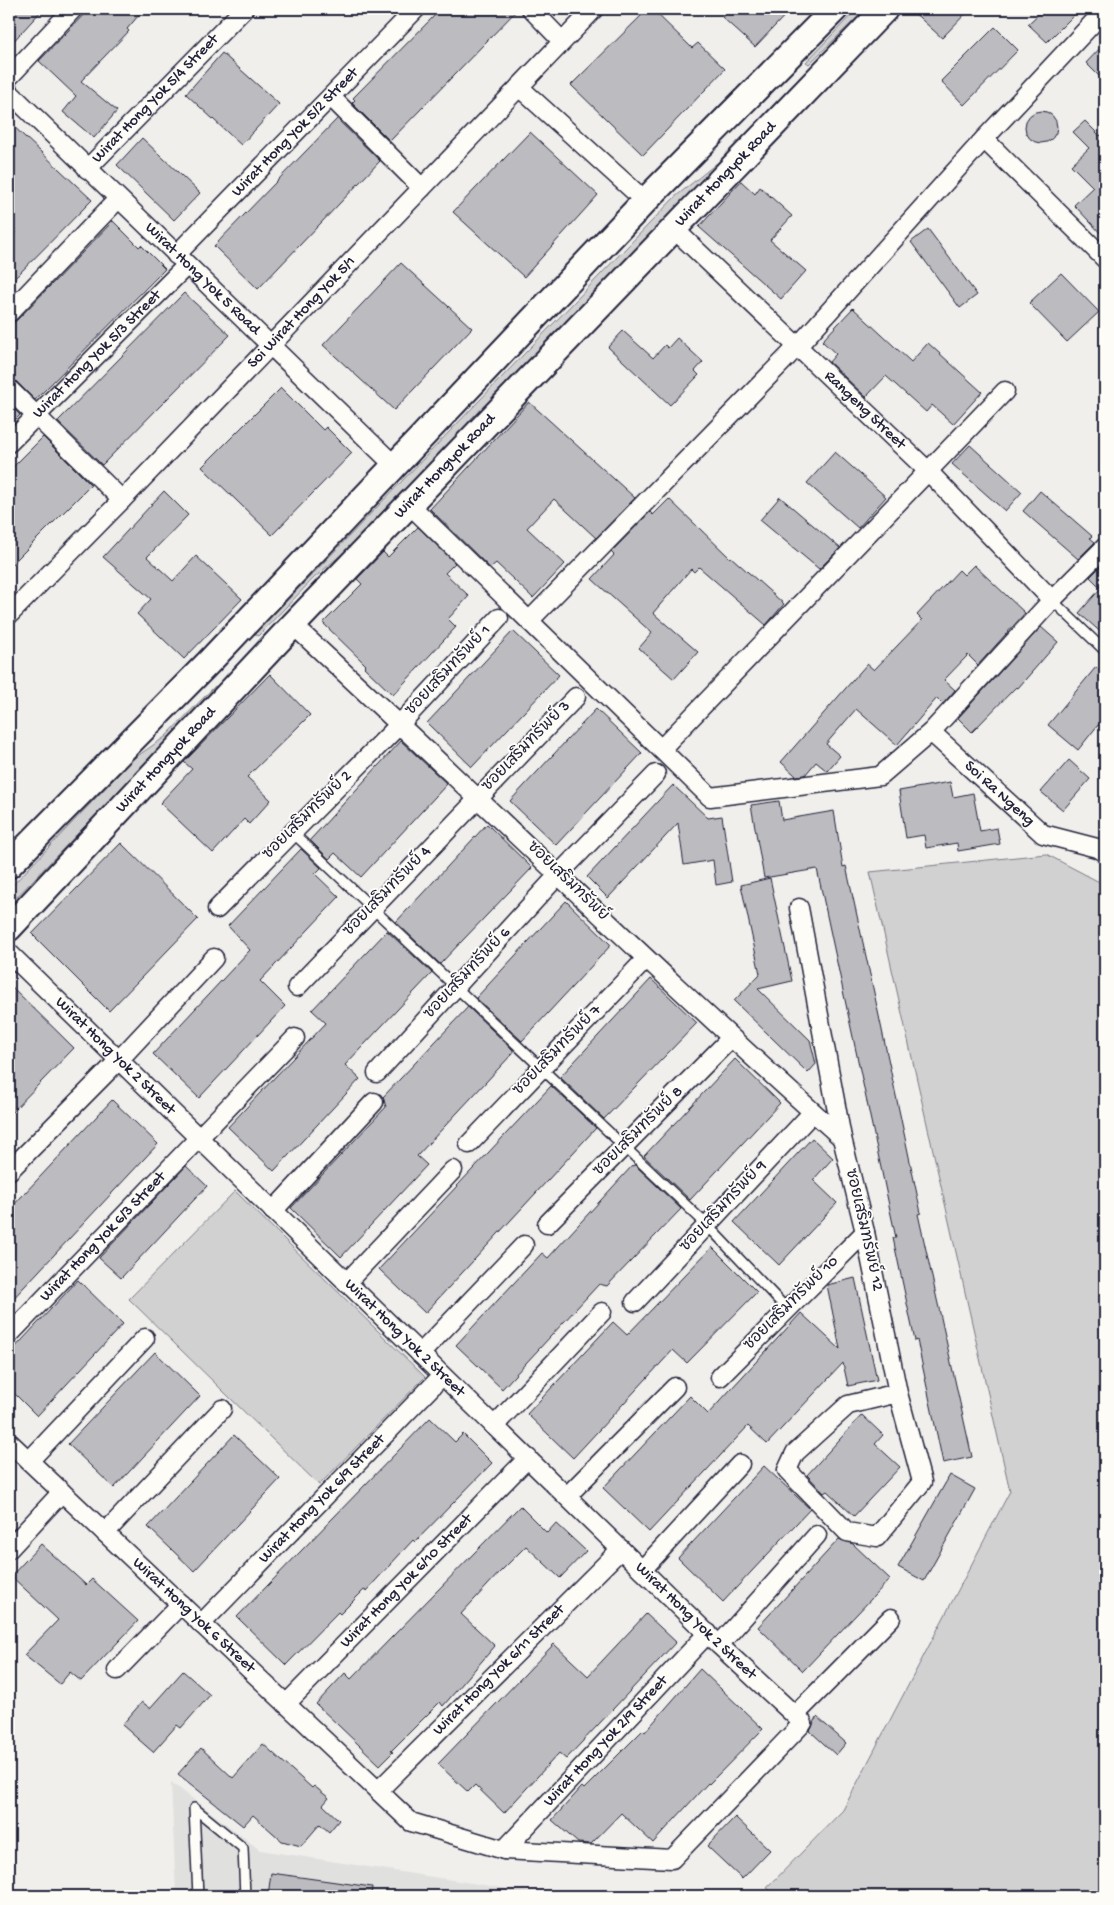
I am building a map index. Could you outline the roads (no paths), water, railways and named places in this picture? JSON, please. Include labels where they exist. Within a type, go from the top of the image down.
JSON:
[{"type":"main road","points":[[9,865],[208,663],[645,201],[835,9]]},
{"type":"main road","name":"Wirat Hongyok Road","points":[[9,928],[408,503],[672,227],[885,9]]},
{"type":"main road","points":[[782,64],[808,89]]},
{"type":"main road","points":[[208,663],[234,687]]},
{"type":"street","points":[[9,77],[73,9]]},
{"type":"street","name":"Wirat Hong Yok 5/4 Street","points":[[87,169],[244,9]]},
{"type":"street","name":"Wirat Hong Yok 5/2 Street","points":[[181,260],[331,97],[416,9]]},
{"type":"street","points":[[530,9],[562,42]]},
{"type":"street","name":"Soi Wirat Hong Yok 5/1","points":[[9,615],[594,9]]},
{"type":"street","points":[[529,621],[798,346],[984,139],[1105,10]]},
{"type":"street","points":[[519,87],[645,201]]},
{"type":"street","name":"Wirat Hong Yok 5 Road","points":[[9,92],[269,346],[394,465]]},
{"type":"street","points":[[331,97],[422,188]]},
{"type":"street","points":[[984,139],[1105,259]]},
{"type":"street","points":[[9,313],[118,199]]},
{"type":"street","name":"Rangeng Street","points":[[672,227],[927,470],[1052,600]]},
{"type":"street","name":"Wirat Hong Yok 5/3 Street","points":[[9,443],[181,260]]},
{"type":"street","points":[[9,388],[122,500]]},
{"type":"street","points":[[661,749],[927,470],[1005,391]]},
{"type":"street","points":[[408,503],[710,797],[880,776],[931,732],[1052,600],[1105,547]]},
{"type":"street","name":"ซอยเสริมทรัพย์ 1","points":[[400,724],[499,618]]},
{"type":"street","name":"ซอยเสริมทรัพย์","points":[[293,624],[560,874],[730,1039],[842,1138]]},
{"type":"street","name":"ซอยเสริมทรัพย์ 3","points":[[478,798],[576,697]]},
{"type":"street","name":"ซอยเสริมทรัพย์ 2","points":[[217,909],[400,724]]},
{"type":"street","name":"Soi Ra Ngeng","points":[[931,732],[1043,834],[1097,848],[1105,853]]},
{"type":"street","name":"ซอยเสริมทรัพย์ 6","points":[[377,1073],[560,874],[656,774]]},
{"type":"street","name":"ซอยเสริมทรัพย์ 4","points":[[297,987],[478,798]]},
{"type":"street","name":"ซอยเสริมทรัพย์ 12","points":[[799,908],[842,1138],[898,1393],[922,1482],[877,1537],[847,1532],[787,1470],[795,1453],[848,1405],[898,1393]]},
{"type":"street","name":"Wirat Hong Yok 2 Street","points":[[9,953],[713,1639],[795,1715]]},
{"type":"street","points":[[9,1171],[118,1061],[214,958]]},
{"type":"street","name":"ซอยเสริมทรัพย์ 7","points":[[469,1144],[646,959]]},
{"type":"street","name":"Wirat Hong Yok 6/3 Street","points":[[9,1335],[200,1139],[295,1038]]},
{"type":"street","name":"ซอยเสริมทรัพย์ 8","points":[[547,1224],[730,1039]]},
{"type":"street","points":[[273,1211],[374,1102]]},
{"type":"street","name":"ซอยเสริมทรัพย์ 9","points":[[635,1302],[813,1112]]},
{"type":"street","points":[[346,1283],[453,1170]]},
{"type":"street","name":"ซอยเสริมทรัพย์ 10","points":[[720,1377],[864,1232]]},
{"type":"street","points":[[420,1354],[524,1245]]},
{"type":"street","points":[[494,1426],[602,1312]]},
{"type":"street","points":[[29,1461],[145,1338]]},
{"type":"street","name":"Wirat Hong Yok 6/9 Street","points":[[201,1624],[442,1376]]},
{"type":"street","points":[[567,1496],[675,1387]]},
{"type":"street","points":[[104,1533],[222,1409]]},
{"type":"street","name":"Wirat Hong Yok 6 Street","points":[[9,1442],[411,1822],[504,1850]]},
{"type":"street","name":"Wirat Hong Yok 6/10 Street","points":[[286,1704],[528,1458]]},
{"type":"street","points":[[642,1570],[740,1464]]},
{"type":"street","points":[[9,1549],[62,1492]]},
{"type":"street","name":"Wirat Hong Yok 2/9 Street","points":[[504,1850],[817,1535]]},
{"type":"street","name":"Wirat Hong Yok 6/11 Street","points":[[378,1791],[621,1549]]},
{"type":"street","points":[[117,1670],[181,1604]]},
{"type":"street","points":[[504,1850],[672,1859],[803,1723],[795,1715],[891,1618]]},
{"type":"lane","points":[[1052,600],[1105,651]]},
{"type":"lane","points":[[292,832],[624,1146],[707,1226],[787,1309]]},
{"type":"lane","points":[[198,1896],[194,1808],[243,1848],[245,1896]]}]
